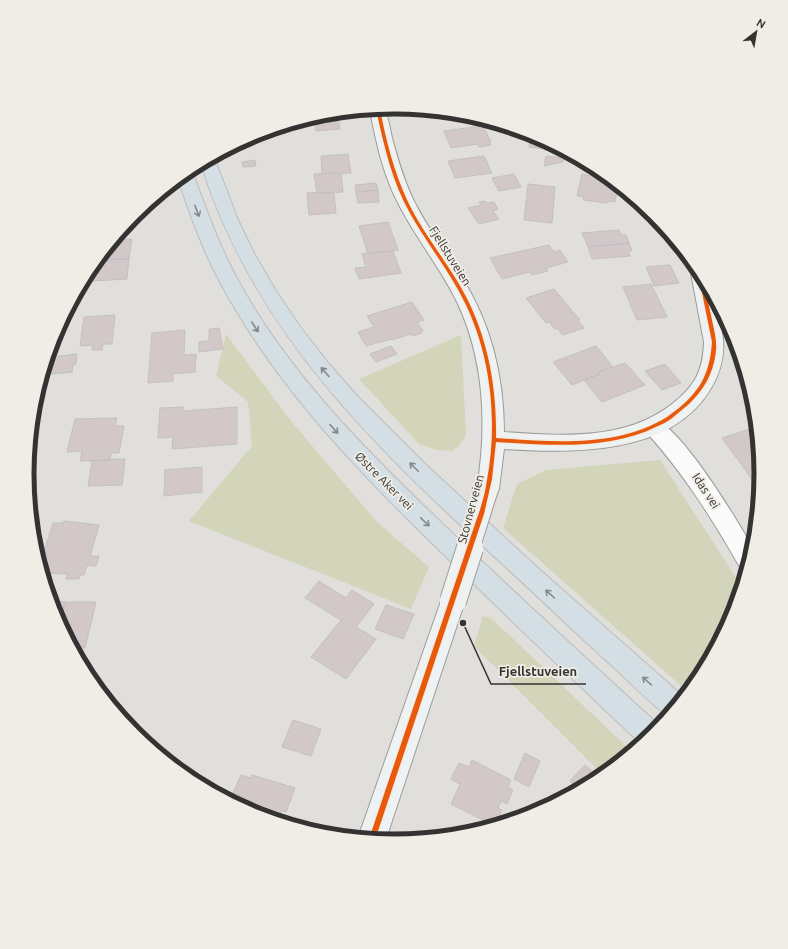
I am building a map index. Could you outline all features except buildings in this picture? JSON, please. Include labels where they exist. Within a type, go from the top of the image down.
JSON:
[{"type":"highway","points":[[210,165],[224,205],[245,254],[278,309],[319,366],[378,431],[426,480],[672,703]]},
{"type":"highway","name":"Østre Aker vei","points":[[187,180],[205,234],[233,290],[267,344],[322,415],[356,454],[406,504],[646,731]]},
{"type":"street","name":"Fjellstuveien","points":[[379,115],[390,158],[405,200],[412,214],[454,278],[468,304],[479,332],[488,364],[494,397],[494,440]]},
{"type":"street","points":[[494,440],[540,443],[599,441],[641,432],[670,418],[697,395],[710,373],[713,362],[714,342],[703,290]]},
{"type":"street","name":"Idas vei","points":[[654,427],[672,445],[706,490],[745,555]]},
{"type":"street","name":"Stovnerveien","points":[[374,834],[453,601],[488,489],[494,440]]},
{"type":"green space","points":[[226,334],[291,421],[377,522],[429,567],[411,609],[189,521],[252,446],[248,402],[216,376]]},
{"type":"green space","points":[[461,335],[466,435],[459,446],[452,451],[437,450],[419,444],[359,379]]},
{"type":"green space","points":[[660,460],[738,581],[727,612],[717,634],[706,655],[684,688],[503,528],[517,484],[546,470]]},
{"type":"green space","points":[[483,616],[491,618],[627,748],[599,771],[474,646]]},
{"type":"cycle path","points":[[374,834],[479,521],[489,486],[494,444],[491,382],[482,341],[467,302],[406,203],[400,190],[391,164],[379,115]]},
{"type":"cycle path","points":[[494,440],[545,443],[597,441],[622,437],[646,430],[669,418],[695,396],[704,383],[711,368],[714,342],[703,290]]},
{"type":"place","name":"Fjellstuveien","points":[[463,623]]}]
